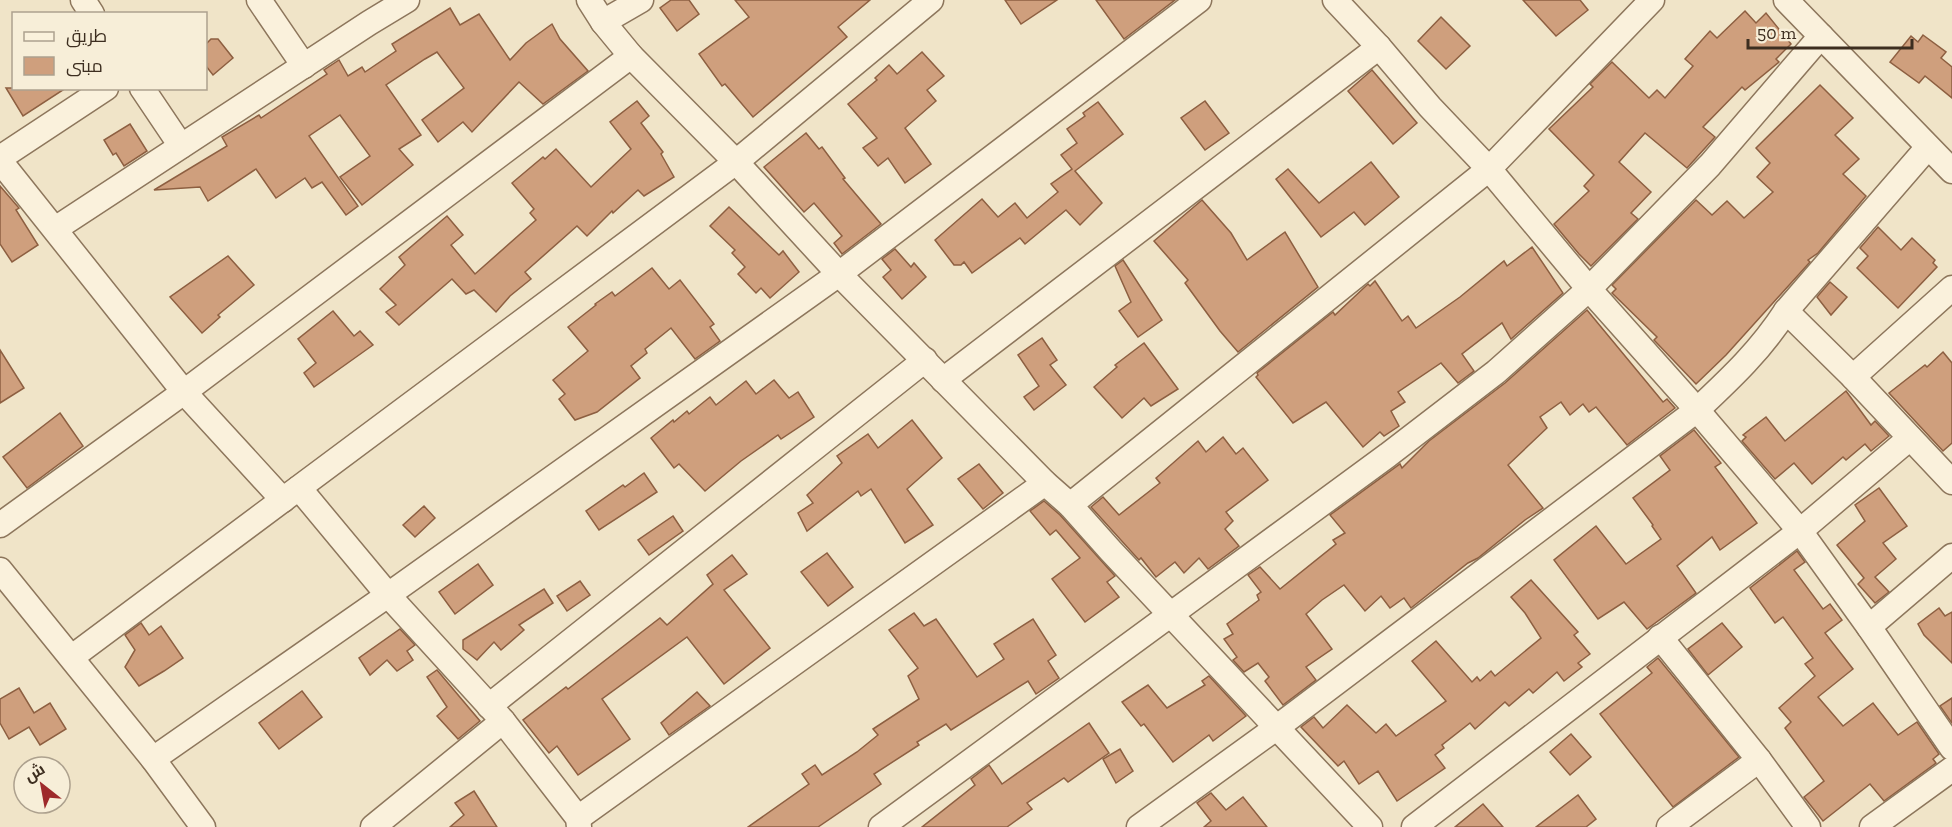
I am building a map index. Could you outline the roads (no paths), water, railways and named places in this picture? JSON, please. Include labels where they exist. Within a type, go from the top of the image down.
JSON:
[{"type":"street","points":[[259,0],[304,66]]},
{"type":"street","points":[[56,229],[407,0]]},
{"type":"street","points":[[588,0],[631,56],[736,162],[839,274],[1045,483],[1070,505],[1370,827]]},
{"type":"street","points":[[603,22],[641,0]]},
{"type":"street","points":[[72,657],[736,162],[931,0]]},
{"type":"street","points":[[153,759],[839,274],[1199,0]]},
{"type":"street","points":[[1335,0],[1488,169],[1589,289],[1800,531],[1952,748]]},
{"type":"street","points":[[1070,505],[1488,169],[1652,0]]},
{"type":"street","points":[[1786,0],[1952,171]]},
{"type":"street","points":[[880,827],[1172,615],[1496,372],[1589,289],[1710,165],[1821,36]]},
{"type":"street","points":[[943,380],[1379,47]]},
{"type":"street","points":[[0,525],[184,392],[631,56]]},
{"type":"street","points":[[103,90],[0,160],[184,392],[291,494],[496,713],[578,823],[1045,483]]},
{"type":"street","points":[[143,90],[182,146]]},
{"type":"street","points":[[1139,827],[1276,728],[1696,410],[1746,363],[1768,338],[1786,311],[1928,147]]},
{"type":"street","points":[[1853,377],[1952,288]]},
{"type":"street","points":[[1786,311],[1853,377],[1952,482]]},
{"type":"street","points":[[373,827],[496,713],[925,360]]},
{"type":"street","points":[[1414,827],[1800,531],[1910,438]]},
{"type":"street","points":[[1869,627],[1952,556]]},
{"type":"street","points":[[0,570],[153,759],[204,827]]},
{"type":"street","points":[[1660,637],[1759,760],[1808,827]]},
{"type":"street","points":[[1669,827],[1759,760]]},
{"type":"street","points":[[1872,827],[1952,769]]}]
